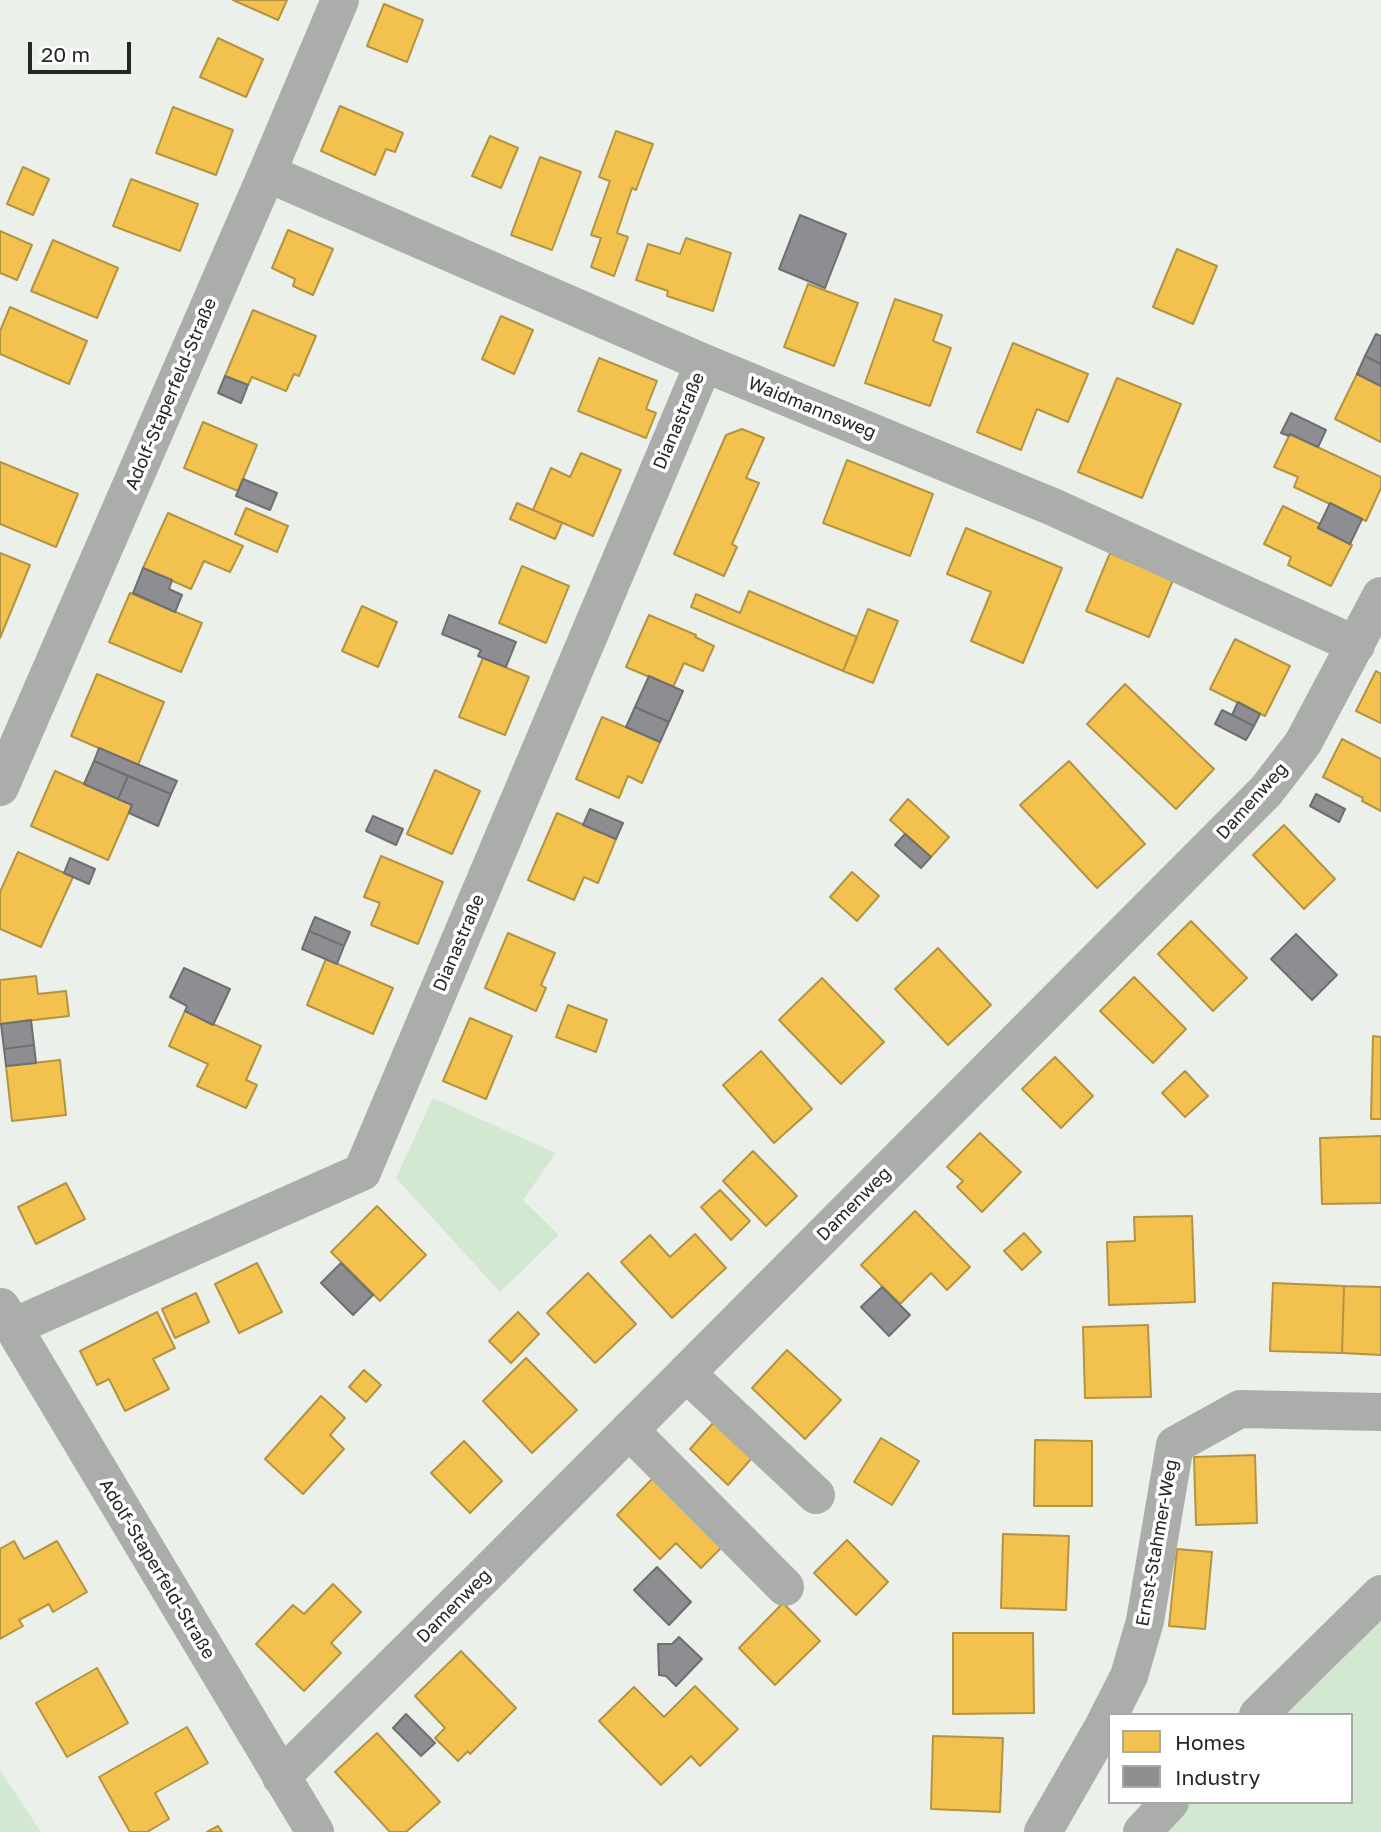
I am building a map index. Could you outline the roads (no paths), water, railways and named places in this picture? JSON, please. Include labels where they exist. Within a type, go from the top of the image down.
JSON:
[{"type":"street","name":"Adolf-Staperfeld-Straße","points":[[0,787],[340,0]]},
{"type":"street","name":"Waidmannsweg","points":[[267,173],[704,363],[1053,507],[1356,645]]},
{"type":"street","name":"Dianastraße","points":[[7,1316],[362,1171],[704,363]]},
{"type":"street","name":"Damenweg","points":[[281,1777],[1266,791],[1303,743],[1381,596]]},
{"type":"street","name":"Adolf-Staperfeld-Straße","points":[[7,1316],[315,1832]]},
{"type":"street","points":[[686,1373],[816,1495]]},
{"type":"street","name":"Ernst-Stahmer-Weg","points":[[1110,1713],[1129,1676],[1145,1621],[1175,1446],[1240,1409],[1381,1412]]},
{"type":"street","points":[[629,1430],[785,1587]]},
{"type":"street","points":[[1260,1713],[1381,1594]]},
{"type":"street","name":"Ernst-Stahmer-Weg","points":[[1043,1832],[1108,1717]]},
{"type":"street","points":[[1142,1832],[1168,1804]]}]
